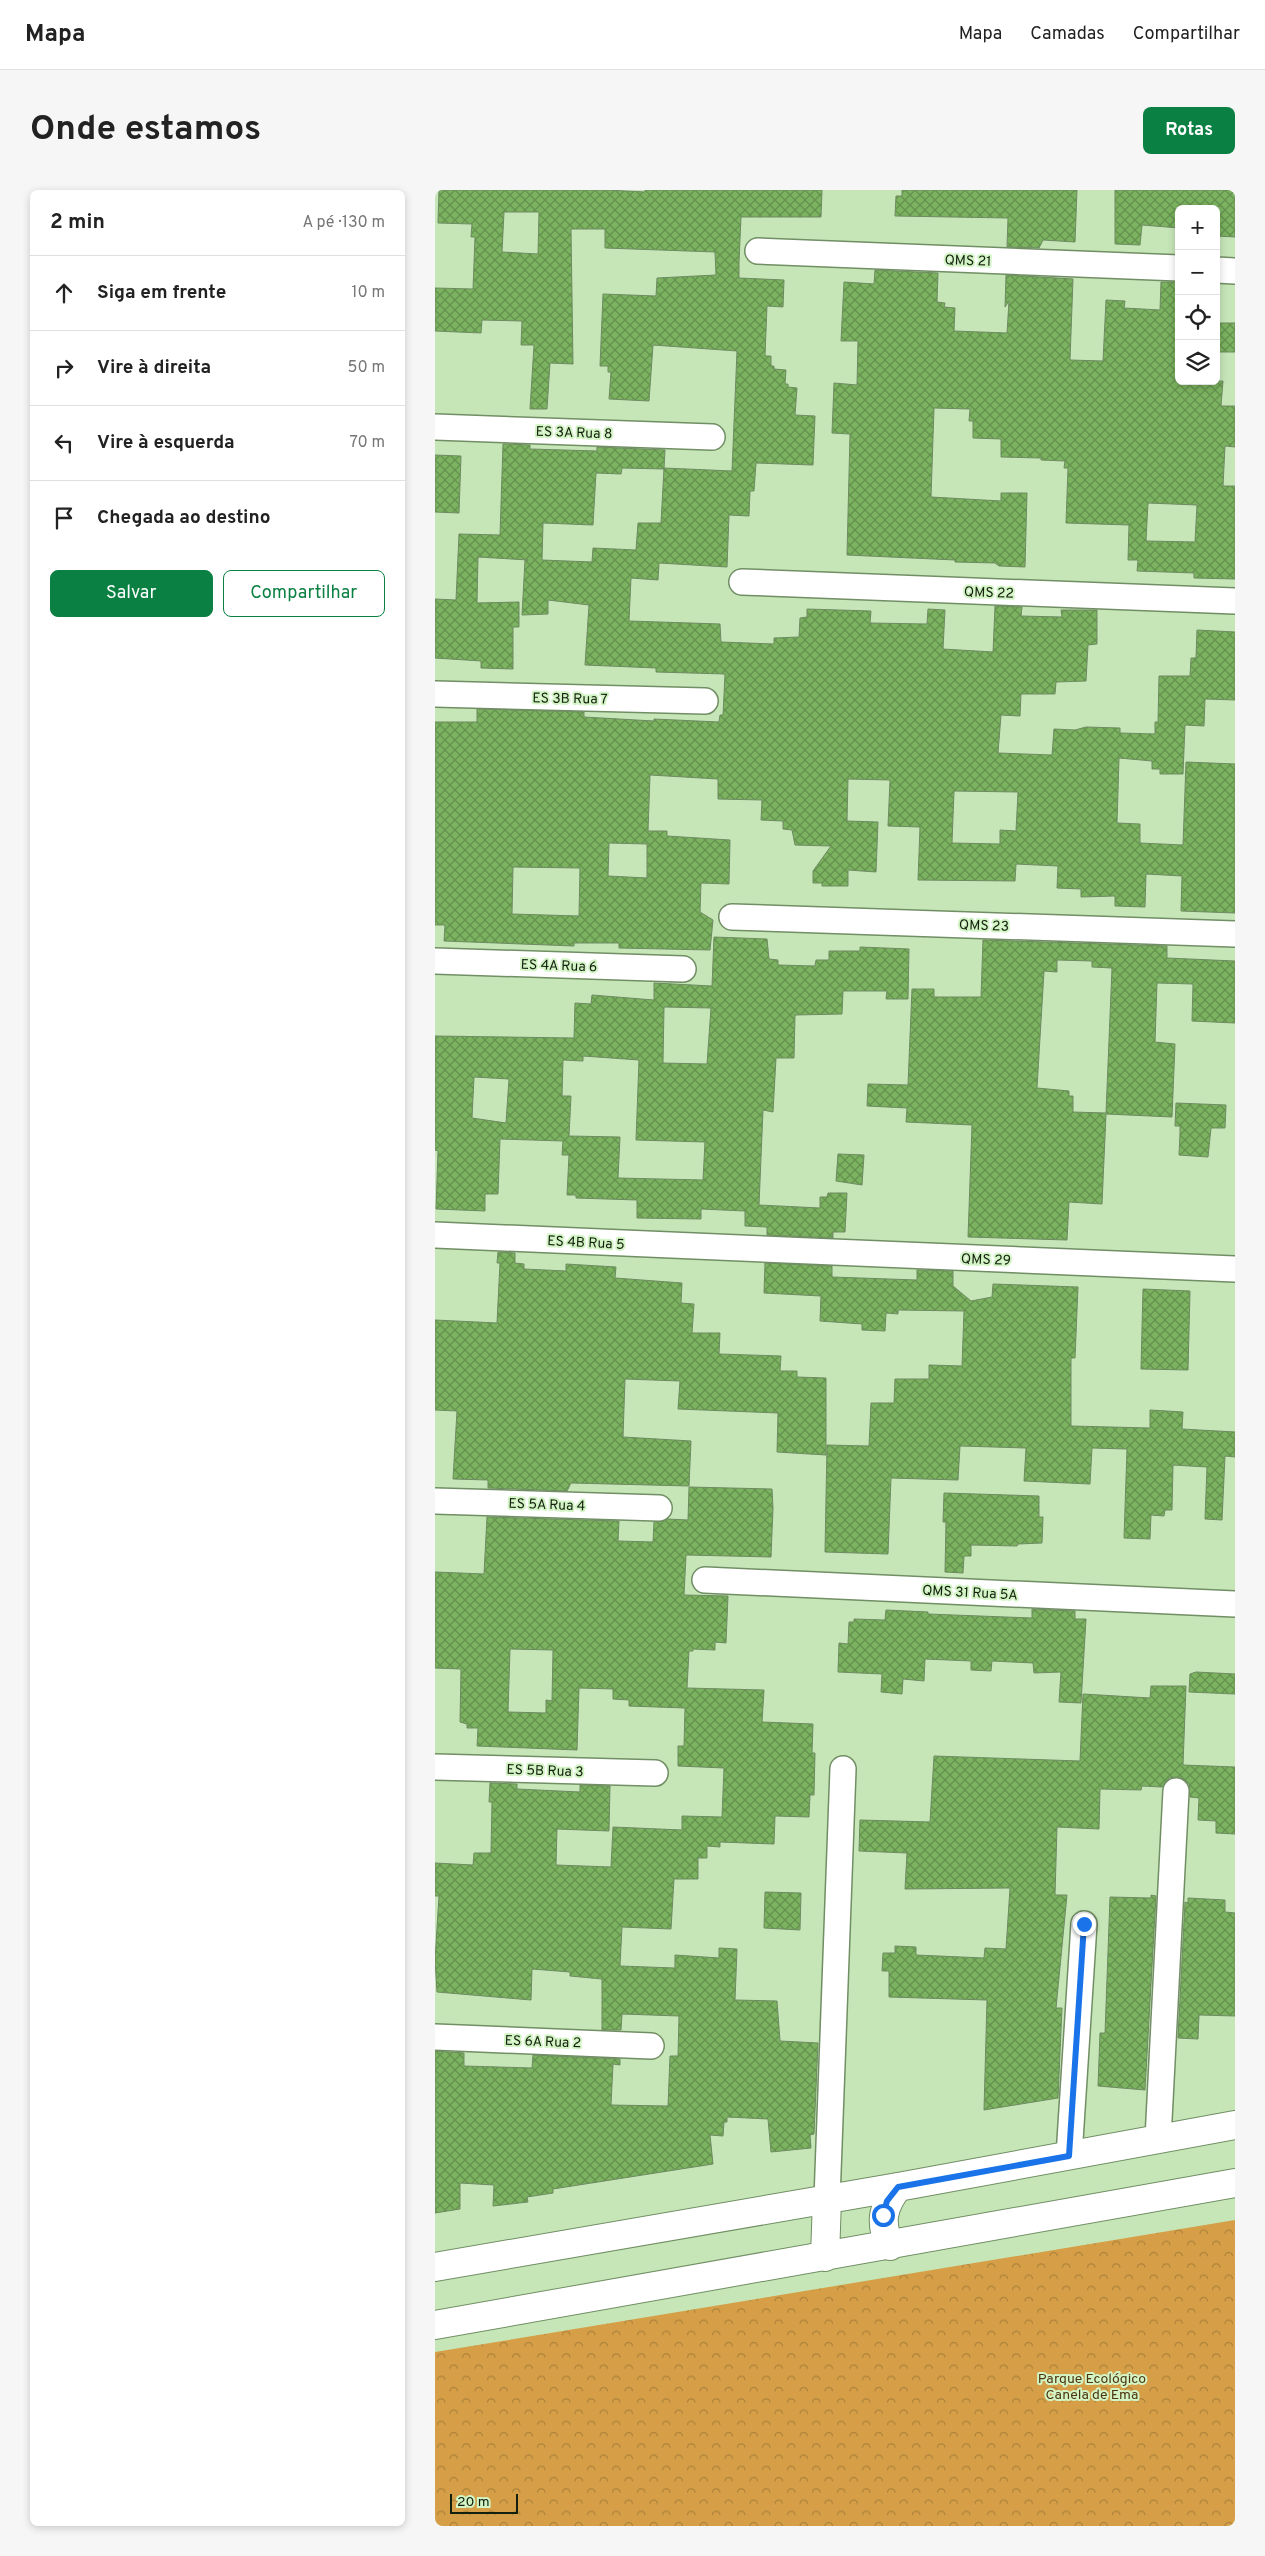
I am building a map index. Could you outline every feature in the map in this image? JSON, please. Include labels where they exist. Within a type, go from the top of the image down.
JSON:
[{"type":"main road","points":[[435,2267],[898,2187],[1235,2124]]},
{"type":"main road","points":[[435,2325],[890,2246],[1235,2183]]},
{"type":"main road","points":[[890,2246],[885,2235],[883,2215],[887,2201],[898,2187]]},
{"type":"main road","points":[[825,2257],[827,2199]]},
{"type":"street","name":"QMS 21","points":[[758,251],[1175,268]]},
{"type":"street","points":[[1220,270],[1235,271]]},
{"type":"street","name":"ES 3A Rua 8","points":[[435,427],[712,437]]},
{"type":"street","name":"QMS 22","points":[[742,582],[1235,601]]},
{"type":"street","name":"ES 3B Rua 7","points":[[435,694],[705,701]]},
{"type":"street","name":"QMS 23","points":[[732,917],[1235,934]]},
{"type":"street","name":"ES 4A Rua 6","points":[[435,961],[683,969]]},
{"type":"street","name":"ES 4B Rua 5","points":[[435,1235],[737,1249]]},
{"type":"street","name":"QMS 29","points":[[737,1249],[1235,1269]]},
{"type":"street","name":"ES 5A Rua 4","points":[[435,1501],[659,1508]]},
{"type":"street","name":"QMS 31 Rua 5A","points":[[705,1580],[1235,1604]]},
{"type":"street","name":"ES 5B Rua 3","points":[[435,1767],[655,1773]]},
{"type":"street","points":[[827,2199],[843,1769]]},
{"type":"street","points":[[1158,2139],[1176,1791]]},
{"type":"street","points":[[1069,2156],[1084,1924]]},
{"type":"street","name":"ES 6A Rua 2","points":[[435,2037],[651,2046]]},
{"type":"green space","name":"Parque Ecológico Canela de Ema","points":[[1235,2220],[1235,2526],[435,2526],[435,2352]]},
{"type":"building","points":[[439,190],[607,190],[645,192],[645,190],[822,190],[821,217],[741,217],[739,262],[739,278],[784,280],[783,307],[767,306],[765,356],[771,356],[771,366],[774,366],[774,369],[786,370],[785,384],[788,384],[788,387],[797,388],[795,415],[815,416],[813,465],[756,463],[754,491],[750,491],[749,516],[729,515],[727,567],[659,563],[658,580],[631,578],[629,621],[720,624],[721,642],[774,644],[774,638],[799,637],[800,618],[807,617],[807,609],[871,611],[870,623],[927,624],[928,609],[945,610],[943,649],[993,652],[995,606],[1022,607],[1021,616],[1062,617],[1061,610],[1097,610],[1097,644],[1088,645],[1086,681],[1056,682],[1055,694],[1021,694],[1020,716],[1001,715],[998,753],[1052,755],[1054,729],[1075,730],[1086,727],[1120,728],[1120,733],[1155,734],[1155,722],[1158,722],[1159,676],[1190,676],[1191,658],[1196,658],[1197,630],[1235,632],[1235,700],[1205,699],[1204,726],[1185,725],[1183,774],[1160,774],[1160,769],[1152,769],[1152,761],[1119,758],[1117,823],[1140,824],[1140,843],[1183,845],[1186,762],[1235,764],[1235,913],[1181,911],[1182,876],[1146,874],[1145,907],[1115,906],[1115,896],[1081,897],[1081,889],[1057,888],[1058,866],[1016,864],[1015,881],[918,880],[920,827],[888,826],[890,780],[848,779],[847,821],[878,822],[876,872],[848,870],[848,886],[822,886],[822,883],[813,883],[813,871],[831,846],[795,845],[792,830],[783,829],[783,821],[761,820],[762,800],[718,799],[718,779],[650,775],[648,831],[667,831],[667,836],[730,840],[729,884],[701,883],[700,912],[713,920],[710,950],[619,948],[619,943],[574,943],[574,946],[444,941],[445,925],[435,925],[435,722],[477,722],[477,709],[584,712],[584,717],[654,721],[654,719],[719,722],[720,715],[723,715],[725,674],[656,672],[656,668],[585,665],[589,605],[548,600],[548,614],[522,615],[525,560],[528,560],[478,557],[477,603],[519,602],[519,627],[513,627],[513,669],[481,668],[481,661],[435,658],[435,599],[456,600],[459,534],[500,535],[503,444],[530,445],[530,449],[597,451],[597,447],[665,450],[664,468],[732,471],[737,351],[653,345],[649,401],[609,399],[611,372],[608,372],[608,366],[600,366],[603,294],[656,296],[657,278],[716,275],[715,252],[605,248],[605,229],[571,229],[573,364],[550,363],[547,409],[530,409],[534,345],[521,345],[522,321],[482,320],[481,333],[435,331],[435,288],[473,289],[475,237],[471,237],[472,224],[438,223]],"holes":[[[504,212],[539,212],[538,254],[502,252]],[[622,468],[664,469],[661,523],[638,523],[636,550],[593,548],[592,562],[542,560],[543,523],[593,525],[596,473],[621,474]],[[954,791],[1018,792],[1016,831],[1000,830],[1000,844],[952,843]],[[609,843],[647,844],[647,878],[608,876]],[[513,867],[580,868],[579,916],[512,914]]]},
{"type":"building","points":[[902,190],[1077,190],[1075,242],[1043,240],[1039,248],[1007,247],[1008,218],[895,216],[896,196],[902,196]]},
{"type":"building","points":[[1115,190],[1235,190],[1235,237],[1220,236],[1220,205],[1175,205],[1175,228],[1142,225],[1140,245],[1115,244]]},
{"type":"building","points":[[875,270],[938,273],[937,302],[945,303],[944,307],[955,308],[954,331],[1007,333],[1009,301],[1005,307],[1006,275],[1073,279],[1070,360],[1103,361],[1106,300],[1125,301],[1124,308],[1160,310],[1161,282],[1175,282],[1175,385],[1220,385],[1220,381],[1223,381],[1221,406],[1235,406],[1235,447],[1225,446],[1223,486],[1235,486],[1235,579],[1194,578],[1194,573],[1137,571],[1138,560],[1128,560],[1129,525],[1066,523],[1068,468],[1064,468],[1065,461],[1001,457],[1001,439],[973,438],[973,421],[969,421],[970,409],[934,408],[931,497],[1001,501],[1001,493],[1027,493],[1025,567],[999,566],[995,563],[955,562],[955,560],[847,555],[850,434],[832,433],[834,383],[857,385],[858,341],[841,341],[844,282],[874,284]],"holes":[[[1148,503],[1197,505],[1195,542],[1146,541]]]},
{"type":"building","points":[[1220,323],[1235,323],[1235,352],[1220,352]]},
{"type":"building","points":[[435,455],[461,456],[459,513],[435,512]]},
{"type":"building","points":[[714,937],[767,939],[769,959],[778,960],[778,965],[815,966],[816,960],[829,960],[829,951],[860,951],[860,947],[909,949],[908,999],[886,999],[887,991],[843,991],[842,1014],[795,1015],[794,1058],[776,1058],[773,1112],[763,1110],[759,1205],[820,1208],[820,1197],[827,1197],[828,1193],[847,1193],[845,1232],[833,1232],[833,1238],[767,1235],[767,1227],[745,1226],[745,1211],[701,1209],[701,1219],[637,1218],[637,1200],[576,1198],[576,1195],[567,1195],[569,1155],[562,1155],[563,1141],[500,1139],[498,1194],[485,1194],[485,1211],[436,1209],[438,1151],[435,1150],[435,1036],[574,1038],[575,1003],[591,1004],[592,995],[654,1000],[654,983],[712,986]],"holes":[[[664,1007],[711,1008],[707,1064],[663,1063]],[[583,1056],[639,1060],[636,1140],[705,1142],[703,1180],[618,1178],[620,1137],[569,1136],[571,1096],[562,1096],[563,1060],[583,1061]],[[474,1077],[509,1079],[506,1123],[472,1118]]]},
{"type":"building","points":[[983,940],[1167,946],[1167,958],[1235,961],[1235,1023],[1192,1021],[1193,984],[1157,983],[1155,1042],[1175,1044],[1172,1117],[1106,1114],[1102,1204],[1069,1202],[1067,1240],[968,1237],[972,1125],[906,1122],[907,1108],[867,1106],[868,1084],[908,1085],[912,989],[934,989],[934,997],[981,997]],"holes":[[[1057,960],[1092,961],[1092,967],[1112,968],[1106,1113],[1073,1112],[1073,1096],[1069,1096],[1069,1091],[1037,1088],[1044,971],[1057,972]]]},
{"type":"building","points":[[1176,1103],[1226,1105],[1225,1128],[1211,1128],[1208,1157],[1179,1155],[1180,1126],[1175,1126]]},
{"type":"building","points":[[838,1154],[864,1155],[862,1185],[836,1181]]},
{"type":"building","points":[[498,1252],[515,1253],[515,1263],[524,1264],[524,1269],[566,1271],[566,1264],[616,1267],[615,1278],[682,1283],[681,1303],[694,1304],[692,1333],[720,1333],[719,1354],[781,1356],[780,1371],[797,1371],[797,1377],[826,1378],[826,1455],[777,1452],[778,1413],[678,1409],[680,1381],[625,1379],[623,1437],[691,1441],[689,1486],[571,1483],[567,1491],[488,1488],[488,1480],[453,1479],[457,1411],[435,1410],[435,1320],[497,1323],[500,1263],[497,1263]]},
{"type":"building","points":[[765,1263],[832,1266],[832,1277],[917,1280],[917,1270],[953,1271],[953,1286],[971,1301],[992,1297],[993,1284],[1078,1287],[1075,1358],[1071,1358],[1071,1426],[1150,1428],[1150,1410],[1183,1412],[1182,1429],[1235,1432],[1235,1457],[1225,1456],[1222,1520],[1205,1519],[1207,1467],[1173,1465],[1172,1510],[1165,1510],[1164,1516],[1151,1515],[1150,1539],[1124,1538],[1127,1449],[1092,1448],[1090,1484],[1024,1481],[1026,1448],[960,1446],[958,1480],[891,1478],[888,1554],[825,1552],[827,1445],[869,1446],[871,1403],[894,1403],[895,1379],[929,1379],[929,1365],[962,1366],[964,1311],[898,1310],[898,1314],[886,1313],[885,1331],[862,1330],[862,1324],[820,1321],[821,1296],[764,1293]]},
{"type":"building","points":[[1143,1289],[1190,1291],[1188,1370],[1141,1369]]},
{"type":"building","points":[[689,1487],[772,1489],[771,1557],[686,1555],[684,1595],[728,1596],[726,1643],[715,1642],[715,1650],[693,1649],[693,1651],[689,1651],[687,1688],[764,1690],[762,1722],[813,1724],[812,1753],[815,1753],[814,1795],[810,1795],[809,1817],[775,1816],[774,1844],[720,1842],[720,1847],[707,1846],[707,1858],[698,1858],[698,1879],[674,1879],[671,1929],[622,1927],[620,1966],[675,1968],[675,1955],[719,1958],[719,1948],[737,1949],[735,2000],[777,2001],[780,2041],[818,2043],[814,2134],[810,2135],[811,2148],[771,2152],[768,2119],[727,2117],[727,2122],[724,2122],[723,2136],[710,2135],[713,2164],[553,2189],[553,2193],[527,2197],[528,2202],[493,2206],[494,2185],[460,2183],[460,2209],[435,2213],[435,2051],[464,2053],[464,2066],[532,2068],[533,2055],[620,2059],[620,2065],[613,2064],[611,2105],[668,2106],[670,2056],[678,2056],[679,2016],[622,2014],[621,2030],[602,2030],[602,1979],[570,1976],[570,1972],[532,1969],[531,2000],[437,1992],[435,1960],[439,1896],[435,1896],[435,1863],[473,1865],[474,1853],[491,1853],[492,1802],[489,1802],[490,1783],[517,1784],[517,1789],[580,1792],[580,1785],[610,1786],[609,1831],[557,1829],[556,1865],[611,1867],[613,1827],[682,1830],[682,1816],[722,1817],[724,1768],[678,1766],[678,1746],[684,1746],[685,1708],[629,1706],[629,1700],[613,1699],[613,1689],[579,1688],[577,1750],[477,1746],[478,1728],[467,1728],[467,1724],[460,1722],[461,1669],[435,1668],[435,1572],[484,1574],[487,1517],[619,1521],[618,1541],[653,1542],[654,1522],[667,1519],[688,1520]],"holes":[[[510,1649],[553,1650],[552,1701],[546,1700],[546,1713],[508,1712]]]},
{"type":"building","points":[[944,1493],[1039,1496],[1039,1517],[1043,1517],[1042,1543],[1018,1544],[1017,1546],[971,1545],[971,1556],[964,1556],[963,1573],[945,1572],[946,1522],[943,1522]]},
{"type":"building","points":[[1032,1609],[1075,1611],[1075,1619],[1086,1619],[1081,1703],[1059,1702],[1061,1672],[1034,1673],[1033,1663],[992,1661],[991,1671],[971,1670],[971,1661],[925,1659],[924,1681],[903,1679],[902,1694],[881,1692],[882,1674],[838,1672],[839,1643],[848,1644],[849,1622],[854,1622],[854,1619],[885,1620],[886,1610],[928,1612],[928,1614],[1032,1618]]},
{"type":"building","points":[[1196,1672],[1235,1674],[1235,1694],[1189,1692],[1190,1674]]},
{"type":"building","points":[[1151,1686],[1186,1686],[1183,1765],[1235,1767],[1235,1834],[1216,1833],[1216,1821],[1198,1820],[1199,1798],[1190,1797],[1189,1784],[1183,1779],[1176,1777],[1169,1778],[1162,1787],[1142,1786],[1141,1790],[1100,1789],[1099,1829],[1057,1827],[1055,1895],[1067,1895],[1056,2008],[1062,2008],[1058,2098],[984,2110],[987,2000],[889,1997],[889,1971],[882,1971],[883,1953],[895,1953],[895,1946],[916,1947],[916,1955],[984,1958],[985,1948],[1006,1949],[1010,1888],[905,1889],[907,1853],[859,1851],[860,1820],[930,1822],[934,1756],[1080,1761],[1083,1694],[1150,1698]]},
{"type":"building","points":[[765,1892],[801,1893],[800,1930],[764,1928]]},
{"type":"building","points":[[1151,1895],[1156,1896],[1145,2090],[1098,2086],[1100,2033],[1105,2033],[1110,1897],[1151,1898]]},
{"type":"building","points":[[1188,1898],[1225,1900],[1225,1912],[1235,1913],[1235,2016],[1199,2015],[1198,2039],[1178,2038],[1185,1902],[1188,1903]]},
{"type":"route","points":[[883,2215],[887,2201],[898,2187],[1069,2156],[1084,1924]]}]
